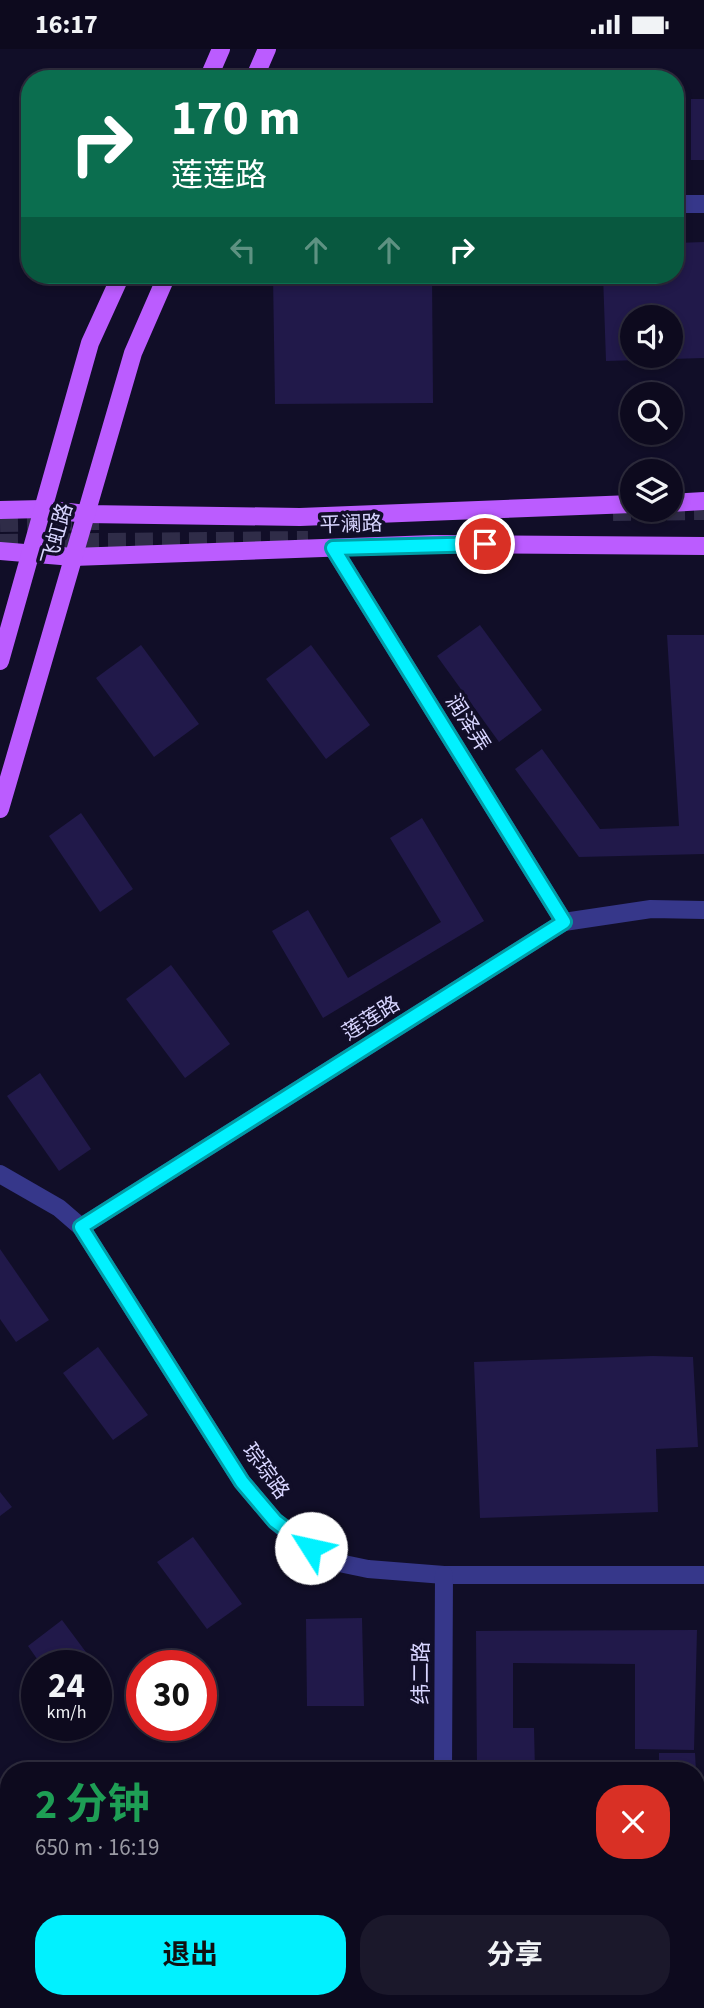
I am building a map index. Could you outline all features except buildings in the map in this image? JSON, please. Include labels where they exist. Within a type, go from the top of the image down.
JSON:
[{"type":"main road","points":[[212,70],[221,49]]},
{"type":"main road","points":[[258,70],[267,49]]},
{"type":"main road","name":"飞虹路","points":[[0,661],[90,343],[117,284]]},
{"type":"main road","name":"飞虹路","points":[[0,809],[133,353],[163,284]]},
{"type":"main road","points":[[683,502],[704,501]]},
{"type":"main road","name":"平澜路","points":[[0,510],[43,509],[86,515],[300,517],[620,504]]},
{"type":"main road","name":"平澜路","points":[[0,551],[31,551],[73,557],[433,544],[704,546]]},
{"type":"street","points":[[684,204],[704,204]]},
{"type":"street","name":"润泽弄","points":[[333,548],[564,922]]},
{"type":"street","name":"莲莲路","points":[[81,1227],[564,922],[651,909],[704,910]]},
{"type":"street","name":"琮琮路","points":[[0,1174],[59,1208],[81,1227],[242,1482],[275,1521],[297,1540],[344,1564],[368,1569],[444,1575],[704,1575]]},
{"type":"street","name":"纬二路","points":[[443,1762],[444,1575]]},
{"type":"tunnel","points":[[613,512],[704,511]]},
{"type":"tunnel","points":[[0,523],[99,521]]},
{"type":"tunnel","points":[[0,543],[308,540]]},
{"type":"route","points":[[311,1548],[275,1521],[242,1482],[81,1227],[564,922],[333,548],[485,544]]}]
